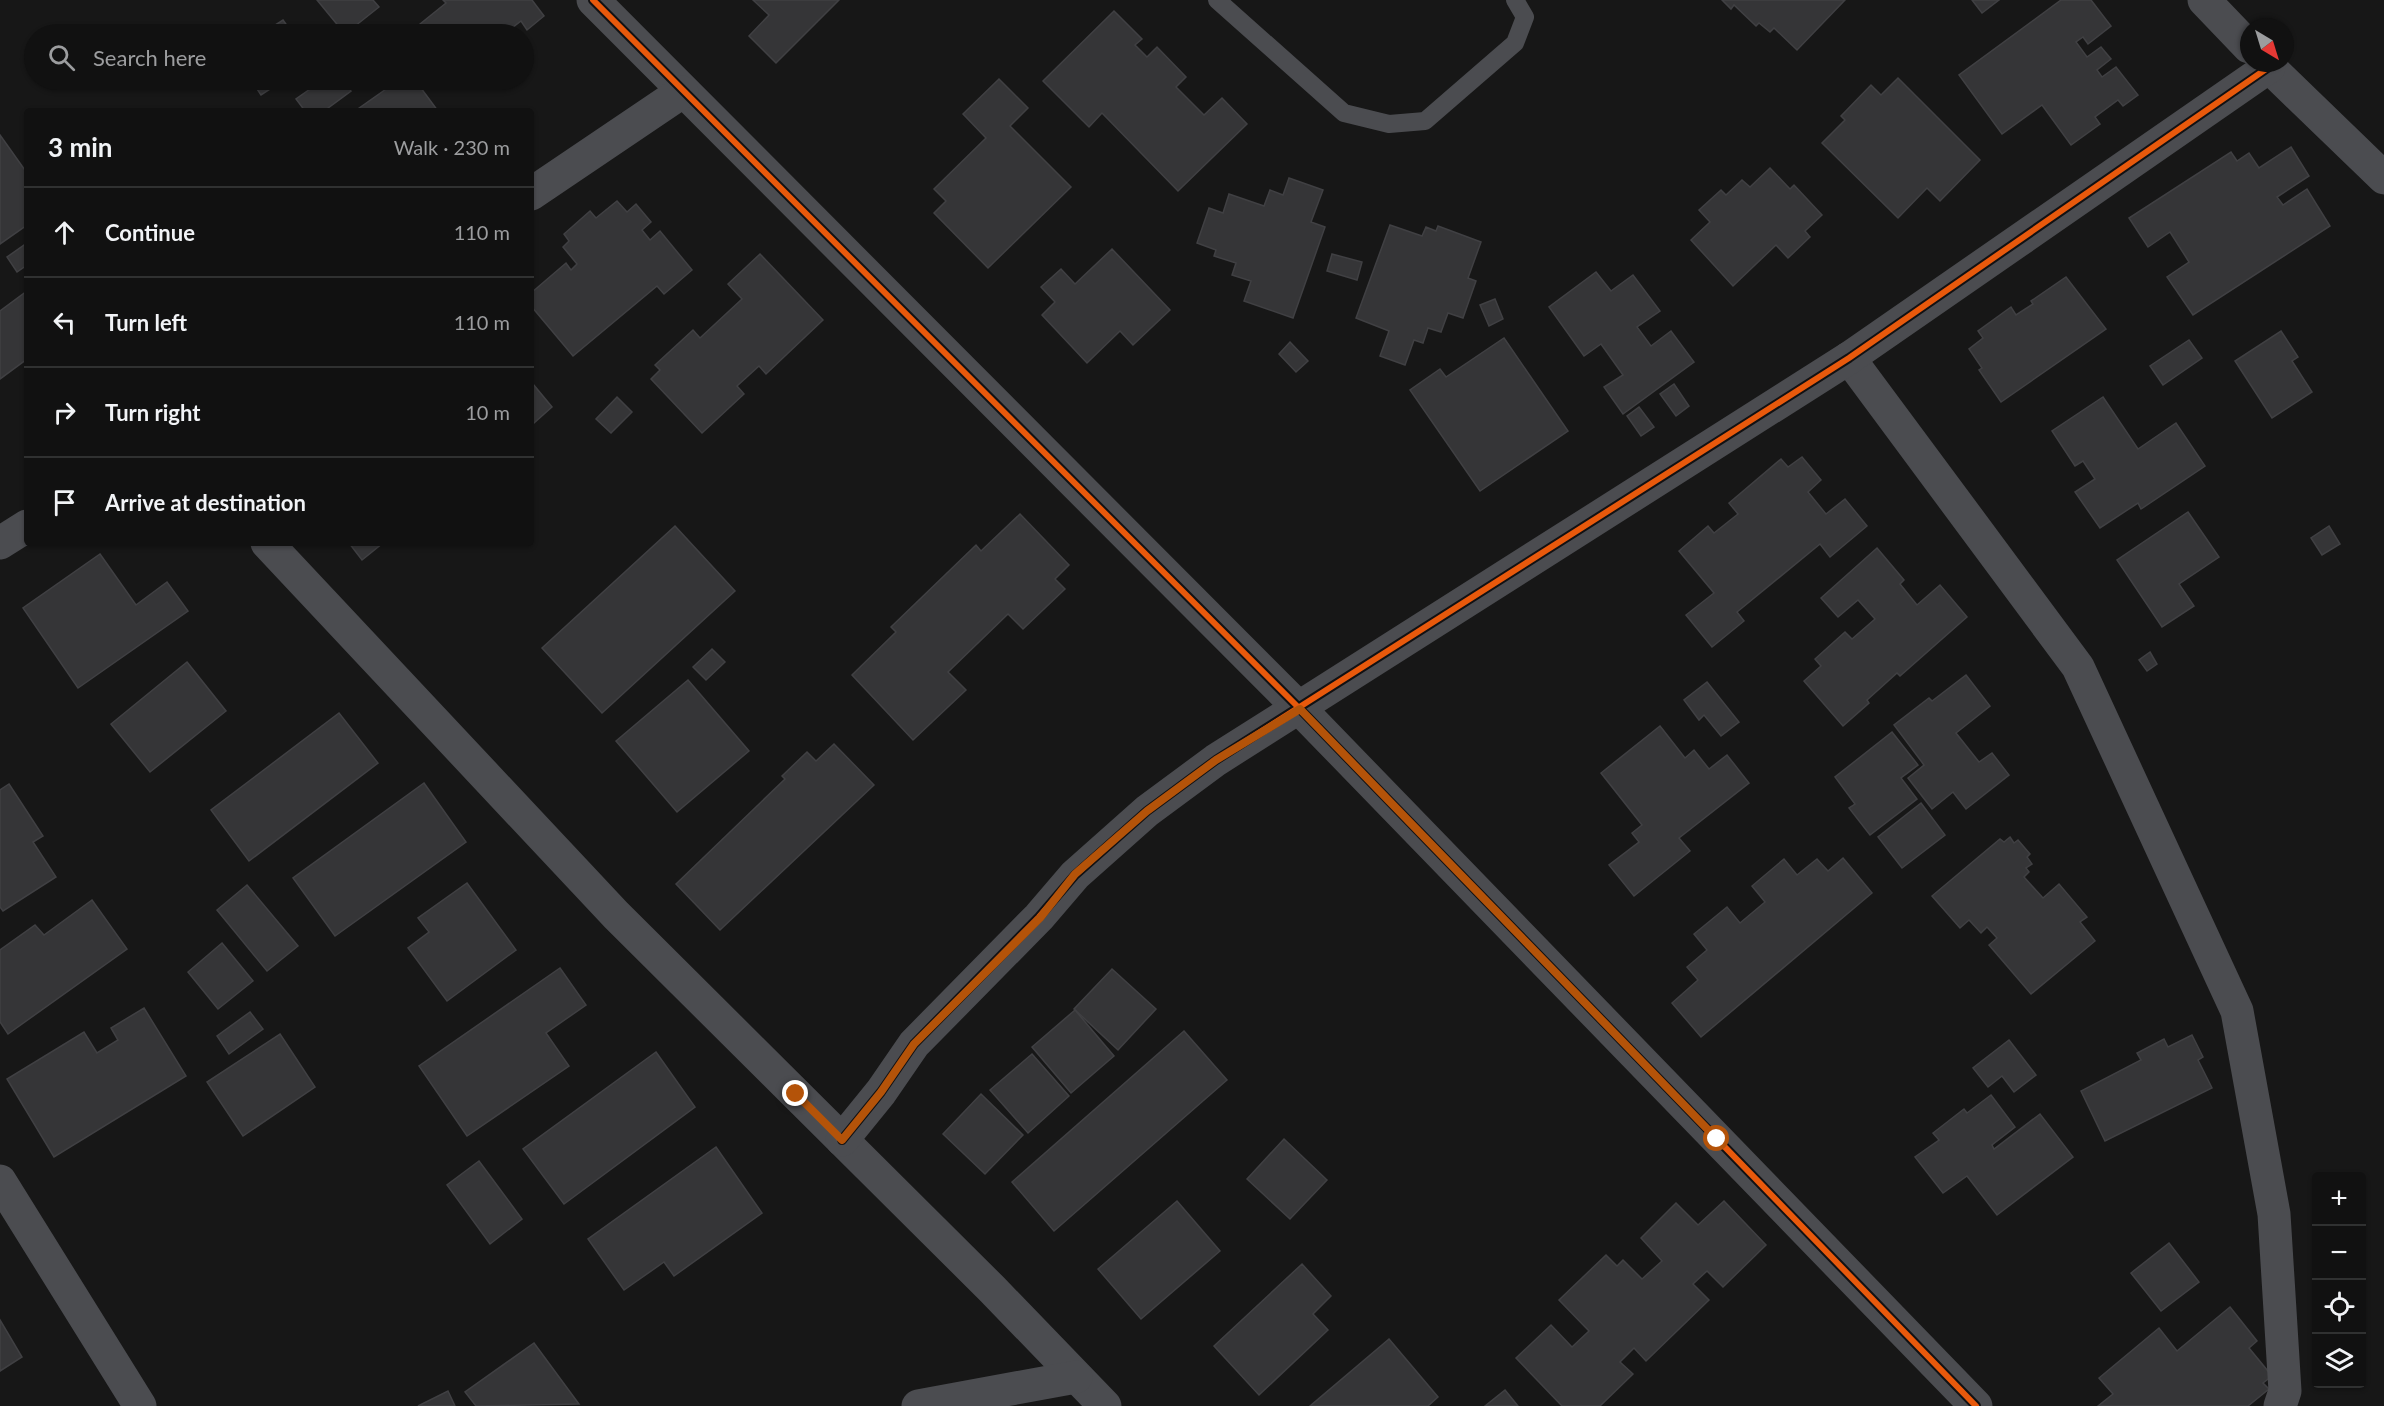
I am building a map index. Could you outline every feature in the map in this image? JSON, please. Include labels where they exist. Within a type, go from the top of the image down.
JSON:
[{"type":"street","points":[[593,0],[682,92],[1300,709],[1976,1406]]},
{"type":"street","points":[[2204,0],[2240,37]]},
{"type":"street","points":[[842,1140],[881,1092],[914,1044],[1040,918],[1075,874],[1147,811],[1216,760],[1300,709],[1408,637],[1849,358],[2243,72]]},
{"type":"street","points":[[2275,72],[2380,167]]},
{"type":"street","points":[[534,192],[682,92]]},
{"type":"street","points":[[1849,358],[2078,667],[2237,1011],[2274,1214],[2285,1391],[2280,1406]]},
{"type":"street","points":[[0,543],[24,527]]},
{"type":"street","points":[[270,546],[616,915],[992,1289],[1105,1406]]},
{"type":"street","points":[[0,1181],[140,1406]]},
{"type":"street","points":[[918,1406],[1076,1377]]},
{"type":"lane","points":[[1217,0],[1344,113],[1389,124],[1425,121],[1515,43],[1525,17],[1515,0]]},
{"type":"building","points":[[317,0],[373,0],[379,7],[358,24],[337,24]]},
{"type":"building","points":[[443,0],[532,0],[544,16],[534,24],[523,24],[521,21],[517,24],[420,24],[446,3]]},
{"type":"building","points":[[753,0],[839,0],[776,63],[749,36],[769,15]]},
{"type":"building","points":[[1722,0],[1845,0],[1797,50],[1774,28],[1770,32],[1759,23],[1756,26],[1734,5],[1731,9]]},
{"type":"building","points":[[1972,0],[1999,0],[1982,13]]},
{"type":"building","points":[[2061,0],[2091,0],[2111,26],[2088,44],[2083,37],[2076,42],[2087,57],[2101,47],[2111,59],[2097,70],[2102,77],[2116,67],[2138,95],[2123,106],[2118,100],[2095,117],[2100,124],[2071,145],[2042,105],[2002,134],[1959,75]]},
{"type":"building","points":[[1114,11],[1142,39],[1135,45],[1147,57],[1157,47],[1186,77],[1176,87],[1204,115],[1222,98],[1247,124],[1178,191],[1102,113],[1089,127],[1043,81]]},
{"type":"building","points":[[1898,78],[1980,160],[1940,201],[1927,188],[1898,218],[1822,143],[1845,120],[1841,116],[1871,85],[1881,95]]},
{"type":"building","points":[[999,79],[1028,108],[1010,126],[1071,187],[988,268],[934,213],[946,201],[934,189],[986,138],[963,114]]},
{"type":"building","points":[[258,90],[269,90],[261,95]]},
{"type":"building","points":[[309,90],[351,91],[328,108],[303,108],[296,99]]},
{"type":"building","points":[[385,90],[422,90],[436,108],[359,108]]},
{"type":"building","points":[[0,135],[24,169],[24,227],[0,244]]},
{"type":"building","points":[[2291,147],[2309,176],[2277,197],[2283,205],[2307,189],[2330,226],[2193,315],[2167,277],[2189,262],[2170,232],[2148,247],[2129,218],[2231,152],[2237,161],[2249,153],[2259,168]]},
{"type":"building","points":[[1770,168],[1790,189],[1794,185],[1822,215],[1805,231],[1810,237],[1788,258],[1776,245],[1733,286],[1691,240],[1710,222],[1699,210],[1721,190],[1726,195],[1742,180],[1750,187]]},
{"type":"building","points":[[1289,178],[1323,190],[1311,222],[1325,227],[1293,318],[1244,301],[1251,281],[1232,275],[1236,263],[1214,256],[1216,250],[1197,243],[1209,208],[1223,213],[1229,194],[1264,206],[1270,190],[1283,195]]},
{"type":"building","points":[[617,201],[627,212],[636,204],[651,222],[642,230],[650,240],[660,231],[692,270],[664,294],[657,286],[573,356],[534,310],[534,290],[566,263],[571,270],[577,264],[563,247],[569,241],[564,234],[590,211],[596,218]]},
{"type":"building","points":[[1390,225],[1422,236],[1426,227],[1436,231],[1438,226],[1481,242],[1468,278],[1476,281],[1463,318],[1448,313],[1441,332],[1428,328],[1423,343],[1414,340],[1405,365],[1380,356],[1389,331],[1356,318]]},
{"type":"building","points":[[24,245],[24,267],[17,272],[7,257]]},
{"type":"building","points":[[1112,249],[1170,310],[1133,345],[1120,331],[1087,363],[1042,315],[1055,302],[1041,287],[1061,269],[1075,284]]},
{"type":"building","points":[[760,254],[823,320],[766,374],[759,366],[737,386],[744,394],[702,433],[651,379],[660,370],[655,365],[693,330],[700,338],[742,299],[728,284]]},
{"type":"building","points":[[1332,254],[1362,262],[1357,280],[1327,271]]},
{"type":"building","points":[[1596,272],[1611,291],[1633,275],[1660,311],[1637,327],[1651,346],[1671,331],[1694,362],[1623,414],[1604,387],[1623,375],[1601,344],[1584,356],[1549,307]]},
{"type":"building","points":[[2066,277],[2106,329],[2001,402],[1979,370],[1982,368],[1969,349],[1983,338],[1978,331],[2011,307],[2016,315],[2033,304],[2031,301]]},
{"type":"building","points":[[24,293],[24,361],[0,379],[0,311]]},
{"type":"building","points":[[1495,299],[1503,319],[1489,326],[1480,305]]},
{"type":"building","points":[[2281,331],[2298,357],[2292,361],[2312,392],[2272,418],[2235,361]]},
{"type":"building","points":[[1504,338],[1568,431],[1480,491],[1410,390],[1440,369],[1446,377]]},
{"type":"building","points":[[2189,340],[2202,358],[2163,385],[2150,366]]},
{"type":"building","points":[[1290,342],[1308,361],[1296,372],[1279,354]]},
{"type":"building","points":[[1674,384],[1689,406],[1676,416],[1660,394]]},
{"type":"building","points":[[534,385],[552,407],[534,423]]},
{"type":"building","points":[[617,397],[632,412],[611,433],[596,419]]},
{"type":"building","points":[[2103,397],[2138,449],[2176,423],[2205,466],[2141,509],[2138,503],[2100,528],[2075,492],[2095,479],[2083,461],[2075,466],[2052,431]]},
{"type":"building","points":[[1639,407],[1654,427],[1641,436],[1627,416]]},
{"type":"building","points":[[1802,457],[1821,480],[1808,492],[1826,514],[1845,499],[1867,526],[1830,557],[1820,544],[1737,612],[1744,621],[1712,647],[1686,615],[1714,593],[1679,551],[1708,526],[1714,533],[1738,514],[1729,503],[1781,459],[1788,467]]},
{"type":"building","points":[[2188,512],[2219,557],[2179,584],[2194,606],[2162,627],[2117,560]]},
{"type":"building","points":[[1020,514],[1069,565],[1055,579],[1065,589],[1023,629],[1008,614],[948,672],[966,690],[913,740],[852,675],[896,632],[891,627],[976,545],[981,551]]},
{"type":"building","points":[[675,526],[735,591],[602,713],[542,648]]},
{"type":"building","points":[[2329,526],[2340,544],[2322,555],[2311,538]]},
{"type":"building","points":[[351,546],[379,546],[362,560]]},
{"type":"building","points":[[1877,548],[1904,580],[1900,584],[1917,605],[1940,585],[1967,617],[1900,676],[1897,673],[1843,726],[1804,681],[1821,666],[1815,659],[1845,632],[1852,639],[1875,619],[1858,600],[1838,617],[1821,598]]},
{"type":"building","points":[[100,554],[136,605],[167,582],[188,611],[78,688],[23,608]]},
{"type":"building","points":[[712,649],[725,662],[706,680],[693,667]]},
{"type":"building","points":[[2150,652],[2157,664],[2147,671],[2139,660]]},
{"type":"building","points":[[187,662],[226,711],[150,772],[111,724]]},
{"type":"building","points":[[1966,675],[1990,706],[1956,733],[1979,762],[1992,753],[2009,775],[1966,809],[1953,792],[1932,809],[1908,778],[1924,765],[1894,725],[1929,698],[1932,701]]},
{"type":"building","points":[[688,680],[749,751],[677,812],[616,741]]},
{"type":"building","points":[[1707,682],[1739,722],[1721,736],[1704,715],[1699,720],[1684,700]]},
{"type":"building","points":[[339,713],[378,763],[249,861],[211,810]]},
{"type":"building","points":[[1660,726],[1685,758],[1694,750],[1709,769],[1727,755],[1749,783],[1679,838],[1690,851],[1634,896],[1609,865],[1639,842],[1632,833],[1642,825],[1601,773]]},
{"type":"building","points":[[1892,732],[1918,765],[1901,778],[1917,799],[1870,835],[1849,808],[1855,804],[1835,777]]},
{"type":"building","points":[[834,744],[874,785],[720,930],[676,884],[785,779],[782,776],[807,752],[816,761]]},
{"type":"building","points":[[424,783],[466,842],[335,936],[293,878]]},
{"type":"building","points":[[9,784],[43,836],[33,842],[56,877],[3,911],[0,907],[0,790]]},
{"type":"building","points":[[1921,803],[1945,835],[1902,868],[1878,837]]},
{"type":"building","points":[[2010,837],[2014,843],[2018,840],[2030,854],[2027,857],[2032,864],[2026,868],[2029,872],[2024,877],[2043,898],[2059,884],[2087,917],[2080,922],[2095,941],[2031,994],[1989,945],[1997,938],[1987,927],[1981,933],[1969,920],[1960,928],[1932,896],[2000,839],[2004,842]]},
{"type":"building","points":[[1843,858],[1872,893],[1701,1037],[1672,1003],[1698,980],[1687,967],[1707,950],[1694,934],[1727,907],[1740,923],[1765,902],[1752,886],[1784,859],[1797,875],[1817,859],[1828,871]]},
{"type":"building","points":[[467,883],[516,950],[447,1001],[408,948],[429,932],[418,918]]},
{"type":"building","points":[[247,885],[298,946],[267,971],[217,910]]},
{"type":"building","points":[[92,900],[127,949],[8,1034],[0,1022],[0,950],[35,925],[44,935]]},
{"type":"building","points":[[222,943],[253,981],[218,1009],[188,972]]},
{"type":"building","points":[[560,968],[586,1005],[546,1033],[569,1066],[467,1136],[419,1066]]},
{"type":"building","points":[[1112,969],[1156,1009],[1118,1050],[1074,1009]]},
{"type":"building","points":[[144,1008],[186,1076],[54,1157],[7,1079],[84,1032],[97,1053],[118,1040],[111,1028]]},
{"type":"building","points":[[1075,1010],[1114,1056],[1071,1093],[1032,1047]]},
{"type":"building","points":[[250,1012],[263,1029],[229,1054],[217,1036]]},
{"type":"building","points":[[1184,1031],[1227,1080],[1054,1231],[1012,1182]]},
{"type":"building","points":[[280,1034],[315,1087],[243,1136],[207,1082]]},
{"type":"building","points":[[2192,1035],[2203,1057],[2198,1060],[2212,1088],[2105,1141],[2081,1091],[2141,1060],[2137,1053],[2164,1039],[2168,1047]]},
{"type":"building","points":[[2009,1040],[2036,1075],[2014,1092],[2002,1076],[1988,1087],[1973,1068]]},
{"type":"building","points":[[656,1052],[695,1107],[564,1204],[523,1149]]},
{"type":"building","points":[[1032,1054],[1069,1096],[1028,1133],[990,1090]]},
{"type":"building","points":[[981,1094],[1023,1135],[985,1174],[943,1134]]},
{"type":"building","points":[[1991,1095],[2015,1127],[1992,1145],[1994,1149],[2040,1114],[2073,1157],[1997,1215],[1967,1176],[1943,1193],[1915,1157],[1939,1140],[1933,1133],[1964,1109],[1967,1113]]},
{"type":"building","points":[[1284,1139],[1327,1180],[1290,1219],[1247,1179]]},
{"type":"building","points":[[716,1147],[762,1213],[674,1276],[664,1262],[624,1290],[588,1239]]},
{"type":"building","points":[[479,1161],[522,1219],[490,1244],[447,1185]]},
{"type":"building","points":[[1177,1201],[1220,1251],[1141,1319],[1098,1269]]},
{"type":"building","points":[[1724,1201],[1766,1245],[1723,1287],[1707,1271],[1693,1284],[1709,1300],[1646,1361],[1634,1348],[1620,1362],[1633,1374],[1600,1406],[1562,1406],[1516,1358],[1551,1325],[1572,1347],[1589,1331],[1559,1300],[1606,1255],[1617,1266],[1623,1260],[1642,1279],[1662,1261],[1641,1238],[1676,1203],[1698,1225]]},
{"type":"building","points":[[2169,1243],[2199,1282],[2161,1311],[2131,1273]]},
{"type":"building","points":[[1302,1264],[1331,1296],[1313,1314],[1328,1330],[1259,1395],[1214,1346]]},
{"type":"building","points":[[2230,1307],[2257,1341],[2249,1348],[2272,1376],[2263,1383],[2269,1389],[2248,1406],[2098,1406],[2113,1394],[2099,1378],[2159,1328],[2177,1351]]},
{"type":"building","points":[[0,1320],[22,1357],[0,1371]]},
{"type":"building","points":[[1389,1339],[1438,1397],[1428,1406],[1310,1406]]},
{"type":"building","points":[[534,1343],[579,1404],[476,1406],[465,1392]]},
{"type":"building","points":[[1505,1390],[1518,1406],[1485,1406]]},
{"type":"building","points":[[448,1391],[455,1406],[418,1406]]},
{"type":"cycle path","points":[[593,0],[1300,709],[1976,1406]]},
{"type":"cycle path","points":[[842,1140],[881,1092],[914,1044],[1039,917],[1075,875],[1147,811],[1216,760],[1849,358],[2262,72]]},
{"type":"route","points":[[796,1094],[842,1140],[881,1092],[914,1044],[1040,918],[1075,874],[1147,811],[1216,760],[1300,709],[1717,1139]]}]
